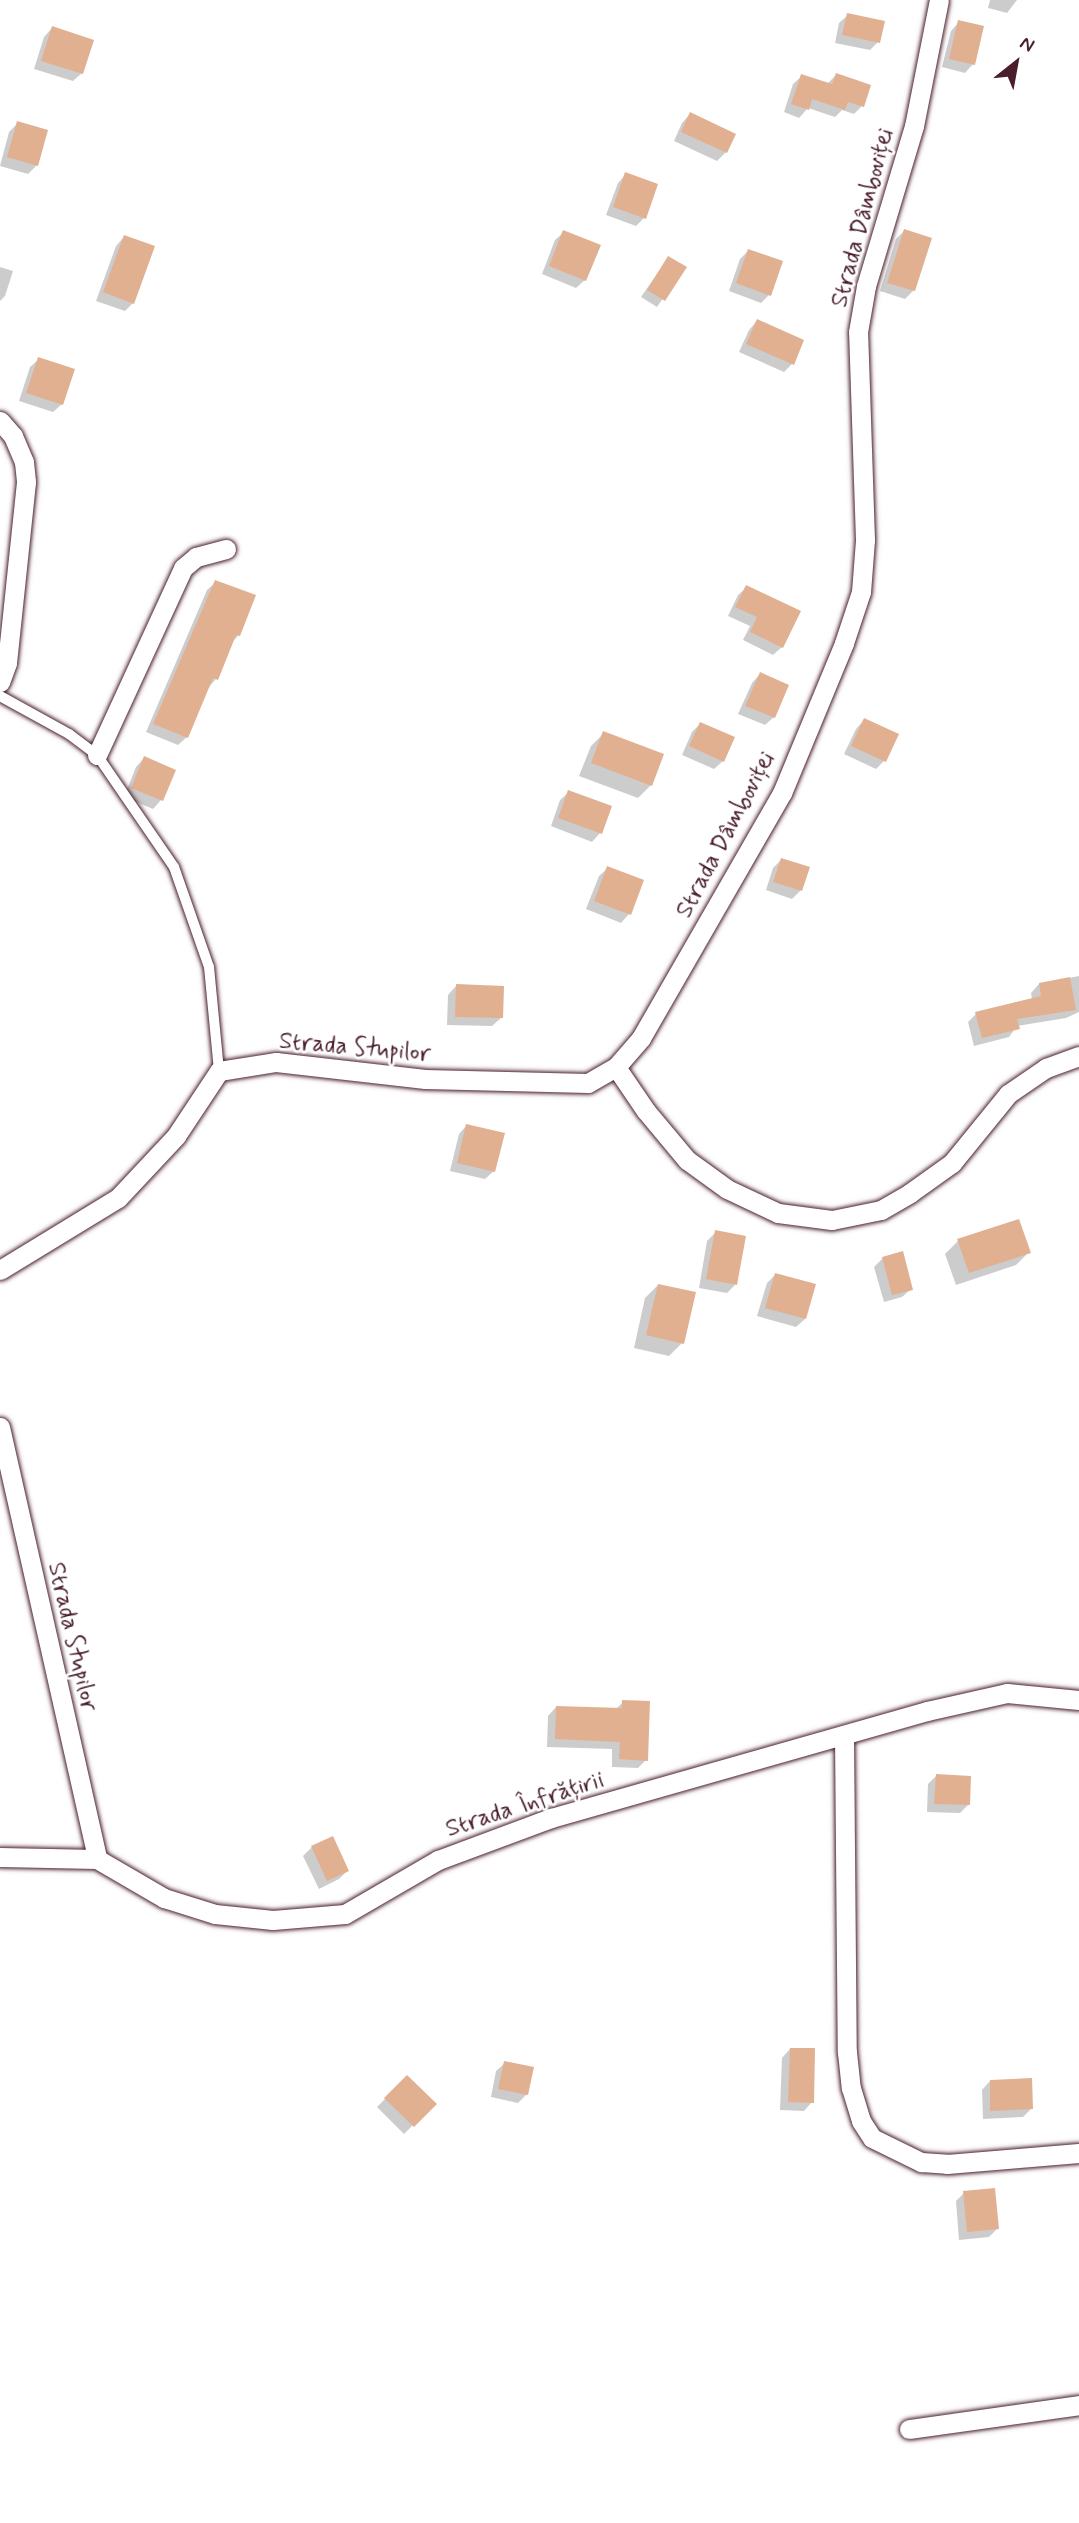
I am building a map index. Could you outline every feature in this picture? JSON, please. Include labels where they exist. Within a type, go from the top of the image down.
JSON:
[{"type":"street","name":"Strada Dâmboviței","points":[[616,1067],[641,1038],[782,793],[844,643],[861,592],[865,540],[858,332],[866,286],[914,126],[939,0]]},
{"type":"street","points":[[0,421],[13,436],[24,462],[26,482],[7,663],[0,682]]},
{"type":"street","points":[[97,755],[183,568],[196,557],[226,549]]},
{"type":"street","points":[[616,1067],[646,1111],[687,1160],[717,1182],[778,1213],[832,1220],[881,1210],[910,1193],[952,1163],[1008,1094],[1046,1068],[1079,1056]]},
{"type":"street","name":"Strada Stupilor","points":[[219,1071],[276,1062],[425,1079],[588,1083],[616,1067]]},
{"type":"street","points":[[0,1270],[118,1198],[176,1136],[219,1071]]},
{"type":"street","name":"Strada Stupilor","points":[[0,1427],[97,1859]]},
{"type":"street","name":"Strada Înfrățirii","points":[[0,1857],[97,1859],[163,1898],[215,1914],[273,1920],[345,1913],[438,1860],[551,1818],[927,1711],[1007,1693],[1079,1700]]},
{"type":"street","points":[[844,1735],[847,2052],[851,2088],[861,2121],[872,2138],[889,2149],[921,2162],[947,2164],[1079,2153]]},
{"type":"street","points":[[909,2429],[1079,2405]]},
{"type":"lane","points":[[0,696],[69,734],[97,755],[174,867],[209,967],[219,1071]]},
{"type":"building","points":[[847,13],[885,21],[880,43],[842,35]]},
{"type":"building","points":[[958,20],[984,26],[975,65],[949,59]]},
{"type":"building","points":[[52,26],[94,40],[83,74],[41,61]]},
{"type":"building","points":[[836,73],[871,85],[864,107],[848,102],[845,110],[812,99],[809,110],[791,104],[801,74],[832,84]]},
{"type":"building","points":[[690,112],[736,134],[727,153],[681,132]]},
{"type":"building","points":[[17,121],[48,130],[38,166],[7,157]]},
{"type":"building","points":[[625,172],[658,184],[646,219],[613,207]]},
{"type":"building","points":[[904,229],[932,238],[915,291],[887,283]]},
{"type":"building","points":[[563,230],[601,245],[586,281],[549,266]]},
{"type":"building","points":[[124,235],[155,246],[134,304],[103,292]]},
{"type":"building","points":[[748,249],[783,261],[771,296],[736,283]]},
{"type":"building","points":[[668,256],[687,267],[665,301],[647,290]]},
{"type":"building","points":[[757,319],[804,340],[794,365],[746,344]]},
{"type":"building","points":[[38,357],[75,369],[63,405],[26,393]]},
{"type":"building","points":[[215,580],[256,595],[240,636],[236,635],[218,680],[213,678],[188,738],[153,724]]},
{"type":"building","points":[[746,585],[801,611],[783,648],[750,632],[757,617],[735,607]]},
{"type":"building","points":[[760,672],[789,685],[775,718],[745,706]]},
{"type":"building","points":[[864,718],[899,734],[886,762],[851,746]]},
{"type":"building","points":[[700,722],[735,737],[724,762],[689,746]]},
{"type":"building","points":[[603,731],[664,754],[652,786],[591,763]]},
{"type":"building","points":[[144,756],[176,770],[163,801],[131,788]]},
{"type":"building","points":[[568,790],[612,806],[602,834],[558,818]]},
{"type":"building","points":[[781,858],[810,867],[802,891],[773,882]]},
{"type":"building","points":[[607,866],[644,880],[631,915],[594,901]]},
{"type":"building","points":[[1070,977],[1076,1010],[1017,1019],[1020,1029],[982,1038],[975,1012],[1041,996],[1039,983]]},
{"type":"building","points":[[456,984],[504,986],[503,1018],[455,1017]]},
{"type":"building","points":[[466,1124],[505,1133],[495,1172],[457,1163]]},
{"type":"building","points":[[1019,1219],[1031,1253],[969,1273],[957,1239]]},
{"type":"building","points":[[715,1230],[746,1236],[737,1285],[706,1279]]},
{"type":"building","points":[[903,1251],[913,1290],[892,1295],[882,1257]]},
{"type":"building","points":[[775,1273],[816,1284],[806,1319],[765,1308]]},
{"type":"building","points":[[658,1284],[696,1292],[684,1344],[646,1335]]},
{"type":"building","points":[[622,1700],[650,1701],[648,1761],[619,1759],[620,1742],[555,1739],[556,1706],[622,1708]]},
{"type":"building","points":[[936,1774],[971,1776],[970,1805],[934,1804]]},
{"type":"building","points":[[333,1836],[349,1871],[327,1881],[311,1846]]},
{"type":"building","points":[[790,2048],[815,2048],[814,2103],[788,2102]]},
{"type":"building","points":[[504,2061],[534,2067],[528,2095],[498,2089]]},
{"type":"building","points":[[407,2075],[437,2104],[414,2127],[384,2098]]},
{"type":"building","points":[[1032,2078],[1033,2109],[990,2111],[990,2080]]},
{"type":"building","points":[[995,2188],[999,2229],[967,2232],[963,2191]]}]
